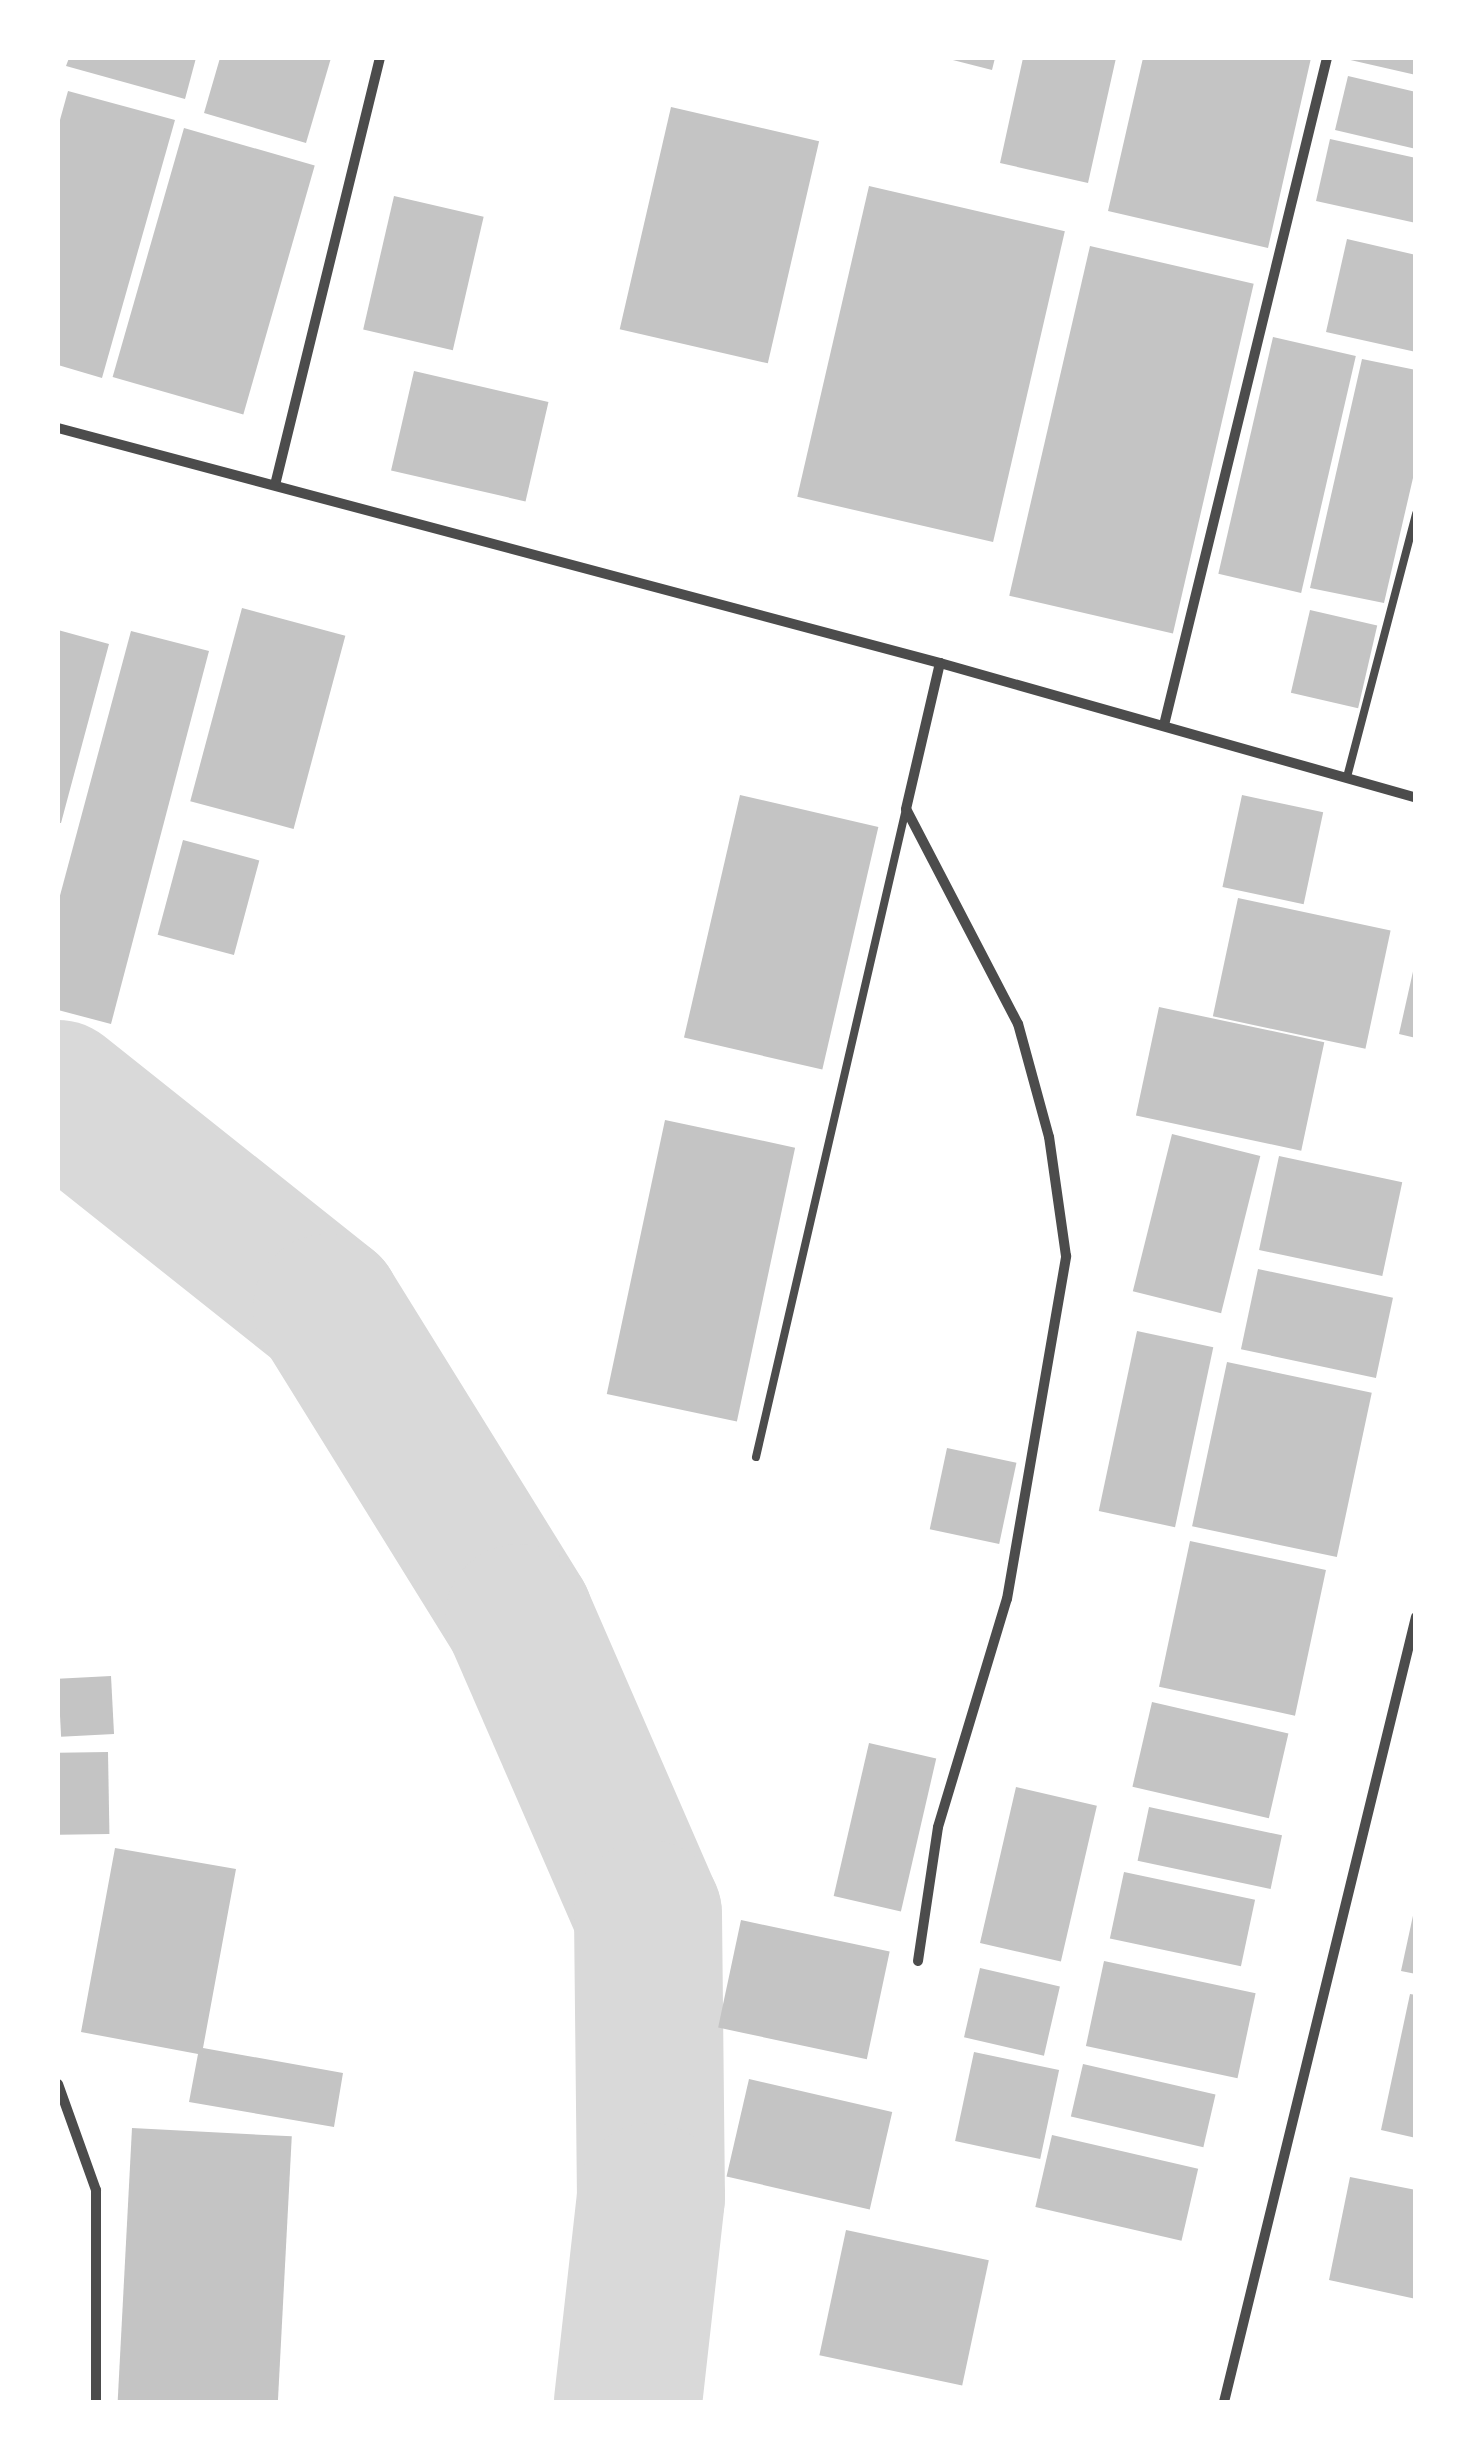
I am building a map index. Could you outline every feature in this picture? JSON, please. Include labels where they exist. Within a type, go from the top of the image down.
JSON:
[{"type":"street","points":[[275,485],[380,58]]},
{"type":"street","points":[[1164,726],[1326,58]]},
{"type":"street","points":[[58,428],[940,663],[1416,798]]},
{"type":"street","points":[[918,1962],[938,1827],[1007,1600],[1066,1256],[1049,1137],[1018,1024],[906,809],[940,663]]},
{"type":"street","points":[[1224,2402],[1416,1617]]},
{"type":"street","points":[[58,2084],[96,2190],[96,2402]]},
{"type":"lane","points":[[1348,777],[1416,514]]},
{"type":"lane","points":[[756,1458],[906,809]]},
{"type":"building","points":[[69,58],[196,58],[185,99],[66,66]]},
{"type":"building","points":[[220,58],[331,58],[306,143],[204,113]]},
{"type":"building","points":[[945,58],[995,58],[992,70]]},
{"type":"building","points":[[1023,58],[1116,58],[1088,183],[1000,163]]},
{"type":"building","points":[[1143,58],[1311,58],[1268,248],[1108,211]]},
{"type":"building","points":[[1416,58],[1416,75],[1346,59]]},
{"type":"building","points":[[1348,76],[1416,92],[1416,149],[1335,130]]},
{"type":"building","points":[[68,91],[175,120],[102,378],[58,365],[58,127]]},
{"type":"building","points":[[671,107],[819,141],[768,363],[620,329]]},
{"type":"building","points":[[184,128],[315,165],[243,414],[113,377]]},
{"type":"building","points":[[1330,139],[1416,158],[1416,223],[1316,201]]},
{"type":"building","points":[[869,186],[1065,231],[993,542],[797,497]]},
{"type":"building","points":[[394,196],[484,217],[453,350],[363,329]]},
{"type":"building","points":[[1347,239],[1416,255],[1416,352],[1326,332]]},
{"type":"building","points":[[1090,246],[1254,284],[1173,634],[1009,596]]},
{"type":"building","points":[[1273,337],[1356,356],[1301,593],[1218,574]]},
{"type":"building","points":[[1362,359],[1416,370],[1416,465],[1384,603],[1310,588]]},
{"type":"building","points":[[414,371],[548,402],[526,501],[391,470]]},
{"type":"building","points":[[242,608],[345,636],[294,829],[190,801]]},
{"type":"building","points":[[1310,610],[1377,626],[1358,708],[1291,693]]},
{"type":"building","points":[[58,630],[109,644],[61,823],[58,823]]},
{"type":"building","points":[[131,631],[209,651],[111,1024],[58,1010],[58,903]]},
{"type":"building","points":[[740,795],[878,827],[822,1070],[684,1038]]},
{"type":"building","points":[[1242,795],[1323,812],[1304,904],[1222,887]]},
{"type":"building","points":[[183,840],[259,860],[234,955],[158,935]]},
{"type":"building","points":[[1238,898],[1391,930],[1365,1049],[1213,1016]]},
{"type":"building","points":[[1416,967],[1416,1038],[1399,1034]]},
{"type":"building","points":[[1159,1007],[1324,1042],[1301,1151],[1136,1116]]},
{"type":"building","points":[[665,1120],[795,1148],[737,1422],[607,1394]]},
{"type":"building","points":[[1172,1134],[1260,1156],[1221,1313],[1133,1291]]},
{"type":"building","points":[[1279,1156],[1402,1182],[1382,1276],[1259,1250]]},
{"type":"building","points":[[1258,1269],[1393,1298],[1376,1378],[1241,1349]]},
{"type":"building","points":[[1137,1331],[1213,1347],[1175,1527],[1099,1511]]},
{"type":"building","points":[[1227,1362],[1372,1393],[1337,1557],[1192,1526]]},
{"type":"building","points":[[947,1448],[1016,1463],[999,1544],[930,1529]]},
{"type":"building","points":[[1190,1541],[1326,1570],[1295,1716],[1159,1687]]},
{"type":"building","points":[[111,1676],[114,1734],[61,1737],[58,1679]]},
{"type":"building","points":[[1152,1702],[1288,1733],[1269,1818],[1132,1787]]},
{"type":"building","points":[[869,1743],[936,1759],[901,1911],[834,1896]]},
{"type":"building","points":[[108,1752],[109,1834],[59,1835],[58,1753]]},
{"type":"building","points":[[1016,1787],[1097,1806],[1061,1962],[980,1943]]},
{"type":"building","points":[[1149,1807],[1282,1835],[1271,1889],[1138,1861]]},
{"type":"building","points":[[115,1848],[236,1869],[203,2048],[343,2073],[334,2127],[189,2102],[198,2054],[81,2032]]},
{"type":"building","points":[[1124,1872],[1255,1900],[1241,1966],[1110,1939]]},
{"type":"building","points":[[1416,1911],[1416,1974],[1401,1971]]},
{"type":"building","points":[[741,1920],[890,1952],[867,2059],[718,2028]]},
{"type":"building","points":[[1104,1961],[1256,1993],[1238,2078],[1086,2046]]},
{"type":"building","points":[[980,1968],[1060,1986],[1044,2056],[964,2037]]},
{"type":"building","points":[[1410,1994],[1416,1995],[1416,2138],[1381,2130]]},
{"type":"building","points":[[974,2052],[1059,2070],[1040,2159],[955,2141]]},
{"type":"building","points":[[1083,2064],[1216,2095],[1203,2147],[1071,2117]]},
{"type":"building","points":[[749,2079],[892,2112],[870,2210],[727,2176]]},
{"type":"building","points":[[132,2128],[292,2136],[278,2402],[118,2402]]},
{"type":"building","points":[[1052,2135],[1198,2169],[1182,2241],[1035,2207]]},
{"type":"building","points":[[1350,2177],[1416,2190],[1416,2299],[1329,2280]]},
{"type":"building","points":[[846,2230],[989,2260],[962,2386],[819,2355]]},
{"type":"waterway","points":[[58,1094],[327,1308],[519,1618],[648,1914],[651,2197],[628,2402]]}]
